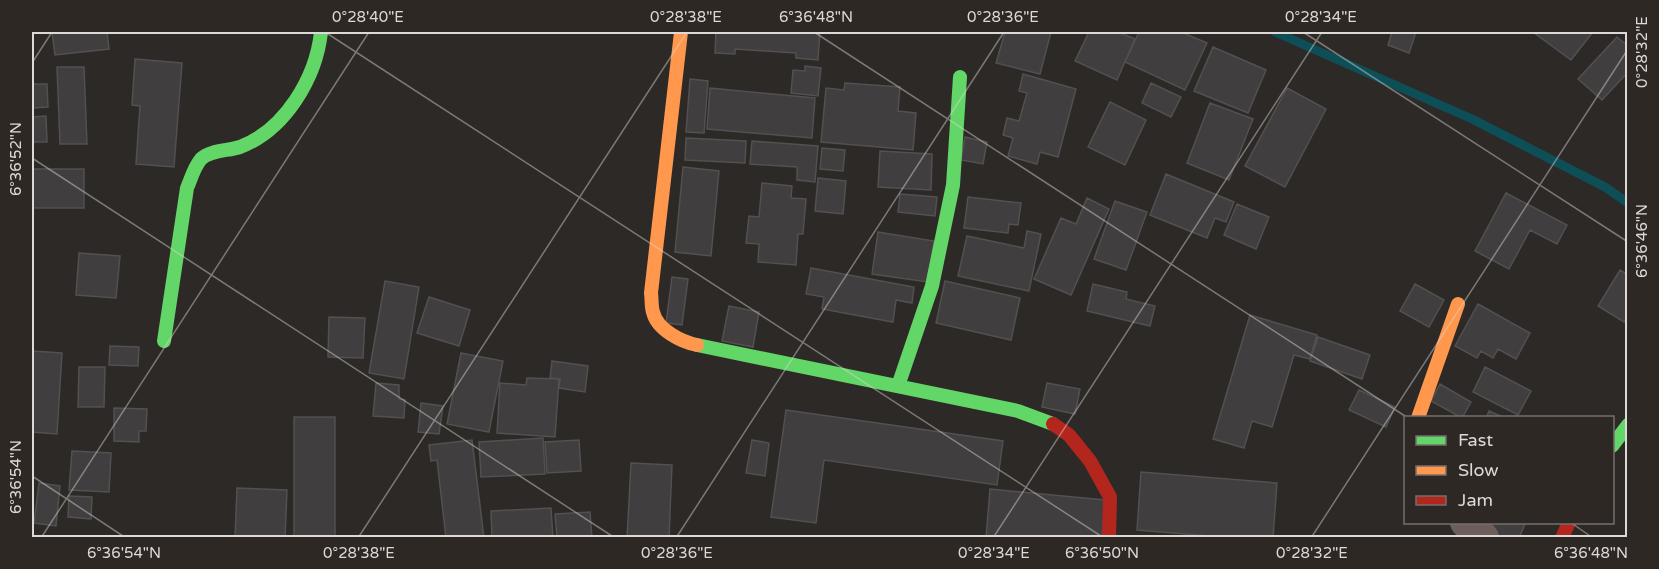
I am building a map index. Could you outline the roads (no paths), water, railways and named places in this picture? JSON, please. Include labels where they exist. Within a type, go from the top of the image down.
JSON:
[{"type":"street","points":[[164,341],[187,188],[195,169],[202,158],[258,139],[276,124],[294,100],[317,57],[321,32]]},
{"type":"street","points":[[681,32],[651,293],[653,315],[665,330],[686,343],[1018,411],[1052,423],[1070,435],[1090,461],[1110,497],[1109,537]]},
{"type":"street","points":[[898,386],[932,286],[953,185],[960,77]]},
{"type":"street","points":[[1418,416],[1458,304]]},
{"type":"street","points":[[1614,443],[1628,425]]},
{"type":"street","points":[[1468,524],[1483,537]]},
{"type":"waterway","points":[[1275,32],[1472,119],[1605,187],[1628,203]]}]
